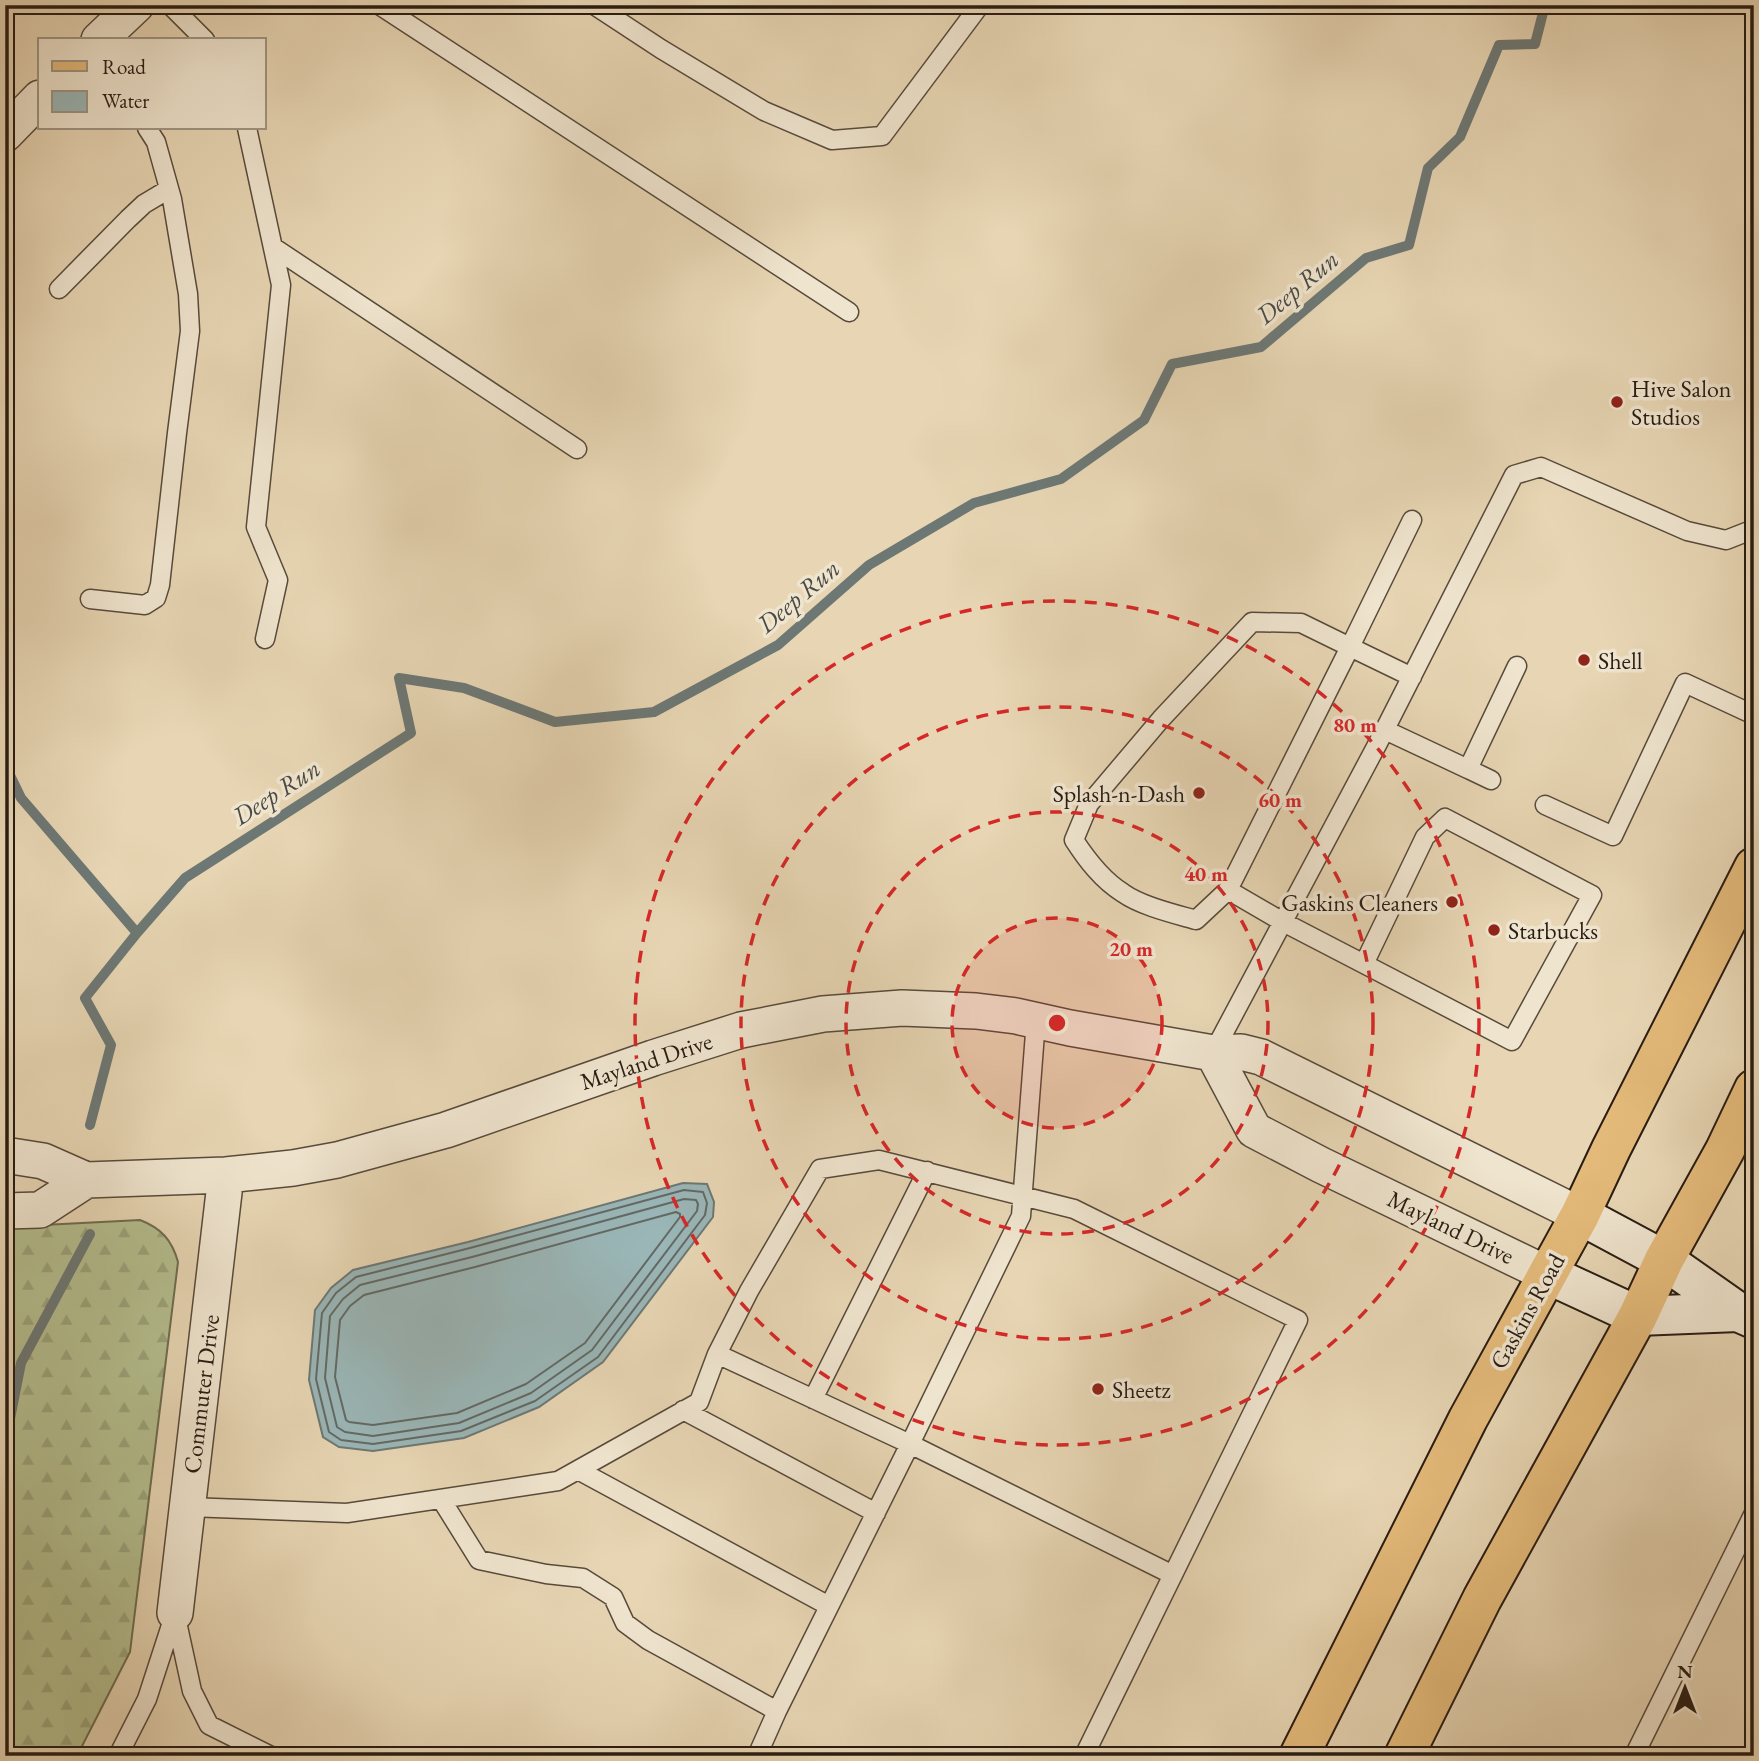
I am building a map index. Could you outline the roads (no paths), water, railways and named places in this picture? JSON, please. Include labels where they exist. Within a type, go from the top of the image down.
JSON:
[{"type":"main road","name":"Gaskins Road","points":[[1300,1756],[1468,1419],[1580,1215],[1754,867]]},
{"type":"main road","points":[[1404,1756],[1482,1600],[1638,1316],[1664,1260],[1725,1150],[1754,1089]]},
{"type":"main road","name":"Mayland Drive","points":[[1580,1215],[1664,1260],[1746,1315]]},
{"type":"main road","name":"Mayland Drive","points":[[1547,1274],[1638,1316],[1746,1315]]},
{"type":"street","points":[[101,38],[136,5]]},
{"type":"street","points":[[6,133],[38,100]]},
{"type":"street","name":"Mayland Drive","points":[[5,1155],[43,1161],[86,1180],[226,1175],[293,1168],[446,1130],[741,1030],[823,1014],[902,1008],[976,1011],[1213,1053],[1241,1052],[1261,1057],[1580,1215]]},
{"type":"street","name":"Mayland Drive","points":[[1213,1053],[1254,1130],[1547,1274]]},
{"type":"street","name":"Commuter Drive","points":[[175,1613],[226,1175]]},
{"type":"street","points":[[5,1211],[40,1210],[86,1180]]},
{"type":"lane","points":[[170,5],[203,38]]},
{"type":"lane","points":[[379,5],[849,312]]},
{"type":"lane","points":[[594,5],[764,111],[832,140],[882,136],[980,5]]},
{"type":"lane","points":[[90,599],[145,605],[156,597],[160,585],[190,331],[188,294],[169,189],[156,142],[148,130]]},
{"type":"lane","points":[[247,130],[281,285],[256,527],[278,580],[265,639]]},
{"type":"lane","points":[[59,289],[136,211],[169,189]]},
{"type":"lane","points":[[273,247],[577,449]]},
{"type":"lane","points":[[1213,1053],[1385,730],[1514,475],[1541,467],[1687,531],[1726,540],[1754,529]]},
{"type":"lane","points":[[1412,520],[1350,647],[1228,890],[1196,920],[1161,910],[1123,894],[1090,865],[1074,840],[1089,804],[1161,719],[1252,621],[1301,623],[1350,647],[1412,677]]},
{"type":"lane","points":[[1468,769],[1517,666]]},
{"type":"lane","points":[[1545,805],[1613,836],[1685,683],[1754,715]]},
{"type":"lane","points":[[1385,730],[1491,780]]},
{"type":"lane","points":[[1228,890],[1283,922],[1512,1041],[1592,895],[1445,818],[1425,837],[1364,964]]},
{"type":"lane","points":[[757,1756],[1021,1216],[1036,1020]]},
{"type":"lane","points":[[187,1507],[346,1514],[558,1481],[699,1402],[717,1354],[749,1291],[820,1169],[879,1160],[1074,1209],[1298,1321],[1084,1756]]},
{"type":"lane","points":[[813,1399],[927,1171]]},
{"type":"lane","points":[[717,1354],[910,1444],[1173,1575]]},
{"type":"lane","points":[[683,1410],[876,1513]]},
{"type":"lane","points":[[578,1470],[829,1606]]},
{"type":"lane","points":[[440,1499],[479,1560],[546,1574],[583,1578],[613,1597],[625,1623],[648,1640],[777,1711]]},
{"type":"lane","points":[[1634,1756],[1754,1513]]},
{"type":"lane","points":[[118,1756],[147,1699],[175,1613]]},
{"type":"lane","points":[[175,1613],[192,1691],[209,1725],[271,1756]]},
{"type":"water","points":[[683,1183],[707,1184],[714,1202],[713,1217],[603,1362],[539,1407],[464,1438],[373,1451],[339,1447],[323,1437],[309,1380],[315,1310],[331,1288],[353,1270],[468,1242]]},
{"type":"waterway","name":"Deep Run","points":[[90,1125],[111,1045],[85,998],[185,878],[411,733],[399,678],[464,688],[555,722],[654,712],[778,645],[869,565],[974,503],[1061,479],[1144,420],[1172,364],[1261,347],[1366,258],[1409,245],[1428,168],[1460,137],[1499,45],[1535,44],[1545,5]]},
{"type":"waterway","points":[[5,765],[21,798],[137,933]]},
{"type":"waterway","name":"Deep Run","points":[[5,1444],[21,1363],[90,1234]]},
{"type":"place","name":"Hive Salon Studios","points":[[1617,402]]},
{"type":"place","name":"Shell","points":[[1584,660]]},
{"type":"place","name":"Splash-n-Dash","points":[[1199,793]]},
{"type":"place","name":"Gaskins Cleaners","points":[[1452,902]]},
{"type":"place","name":"Starbucks","points":[[1494,930]]},
{"type":"place","name":"Sheetz","points":[[1098,1389]]}]
